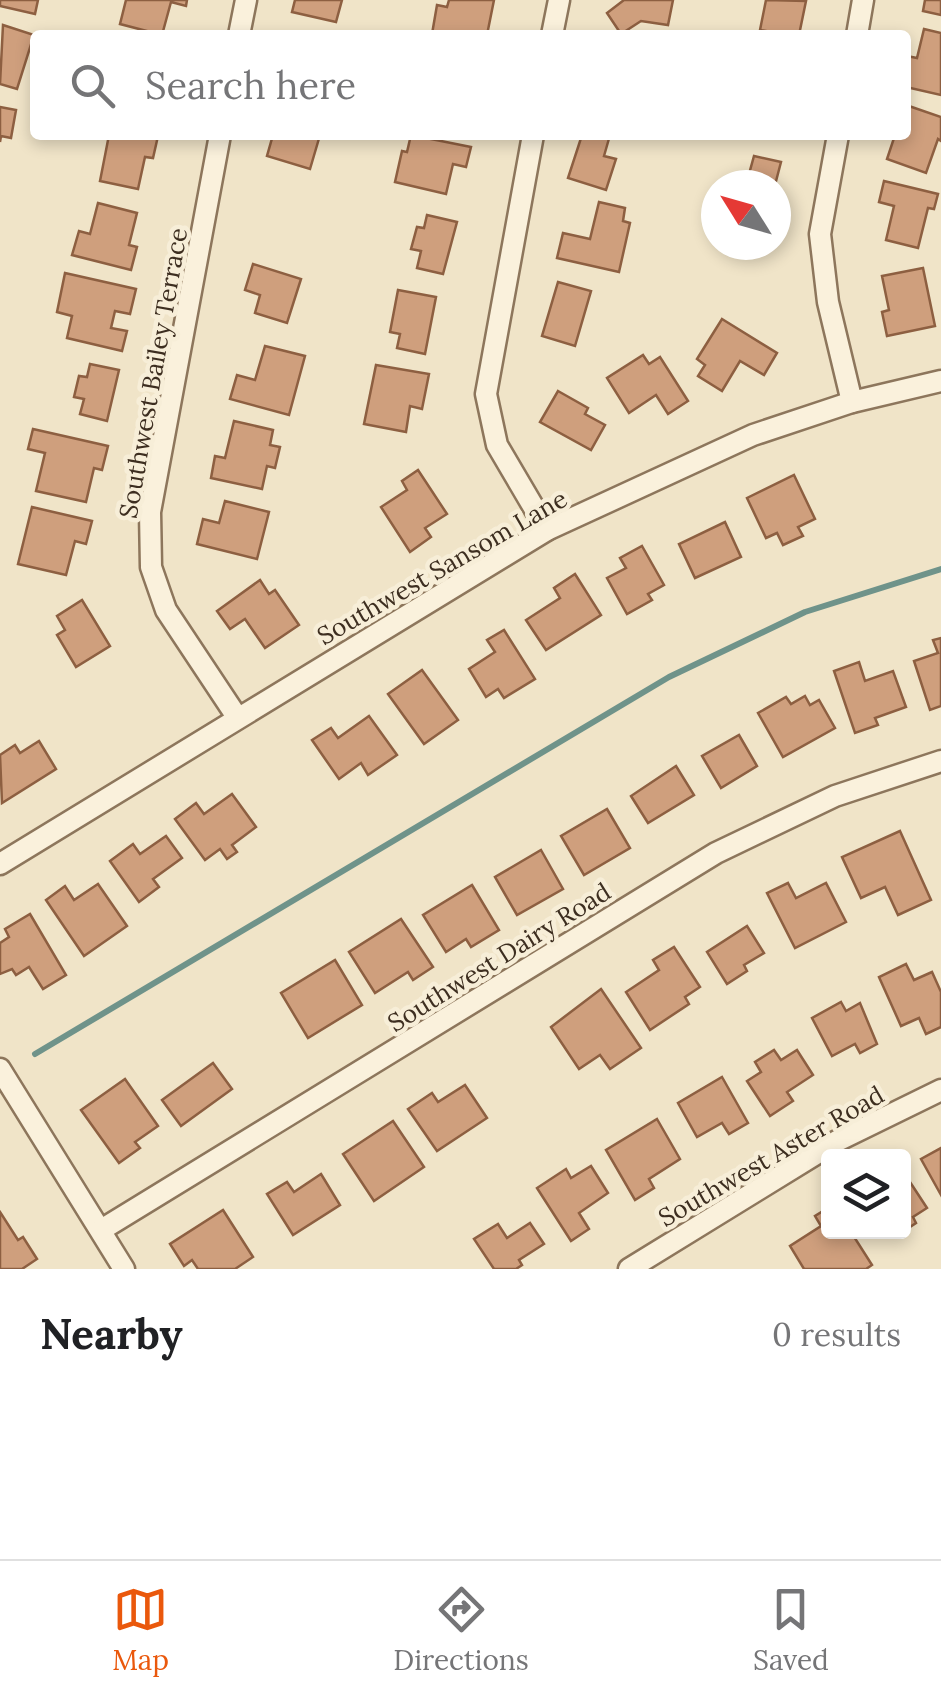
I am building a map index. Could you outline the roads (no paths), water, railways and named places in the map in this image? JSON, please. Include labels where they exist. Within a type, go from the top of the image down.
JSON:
[{"type":"street","points":[[240,30],[246,0]]},
{"type":"street","points":[[553,30],[559,0]]},
{"type":"street","points":[[857,30],[863,0]]},
{"type":"street","name":"Southwest Bailey Terrace","points":[[219,140],[150,512],[151,567],[166,610],[237,717]]},
{"type":"street","points":[[533,140],[486,394],[497,445],[547,530]]},
{"type":"street","points":[[837,140],[820,234],[828,302],[852,402]]},
{"type":"street","name":"Southwest Sansom Lane","points":[[0,864],[547,530],[753,434],[852,402],[941,381]]},
{"type":"street","name":"Southwest Dairy Road","points":[[100,1230],[716,852],[835,796],[941,762]]},
{"type":"street","points":[[0,1069],[124,1269]]},
{"type":"street","name":"Southwest Aster Road","points":[[628,1269],[838,1141],[941,1090]]},
{"type":"waterway","points":[[35,1054],[669,677],[805,612],[941,569]]}]
